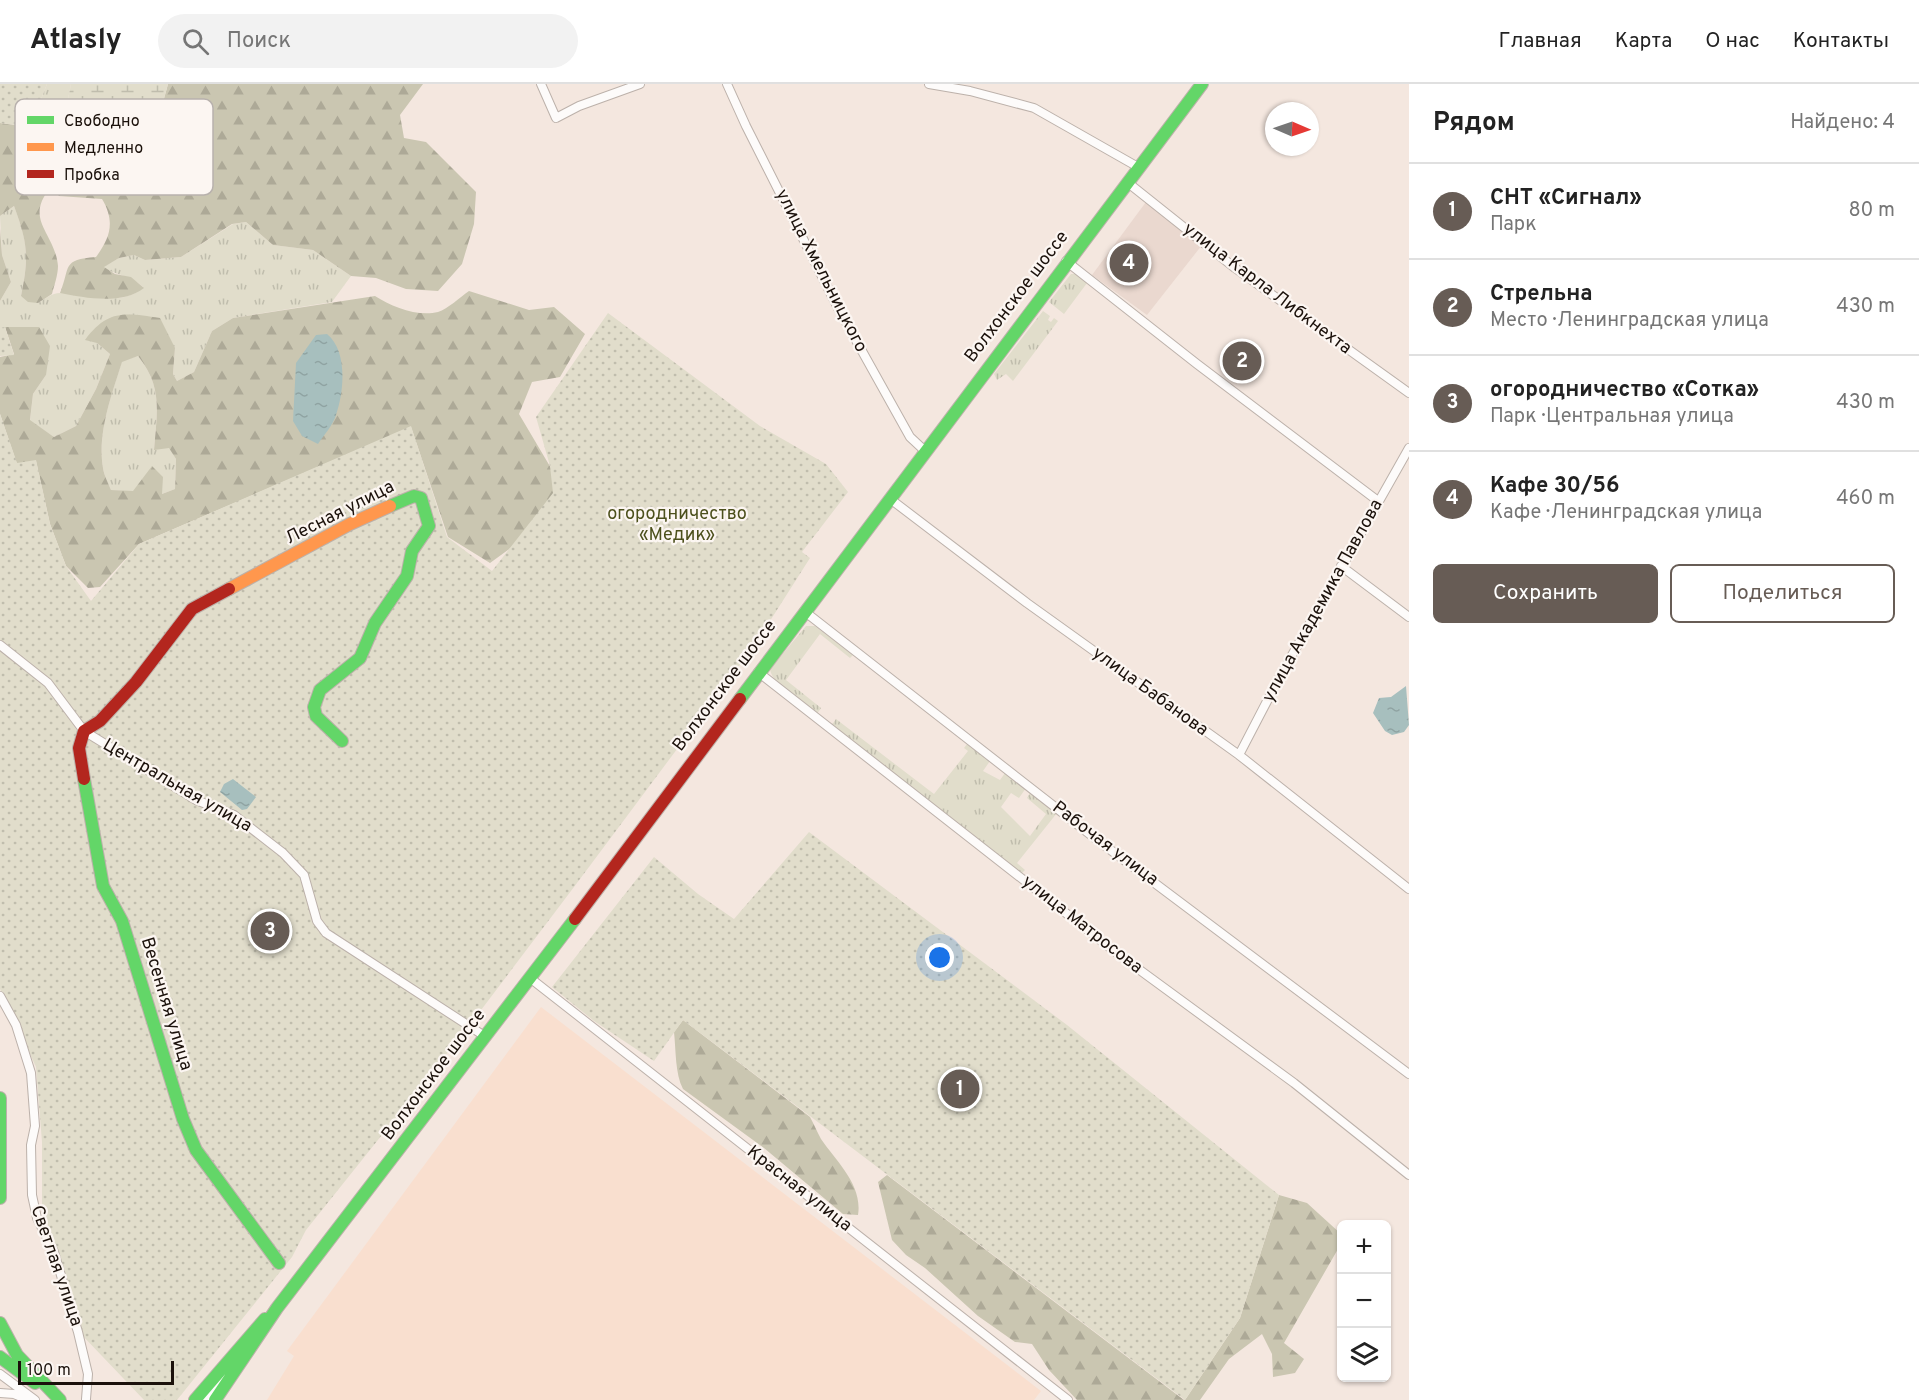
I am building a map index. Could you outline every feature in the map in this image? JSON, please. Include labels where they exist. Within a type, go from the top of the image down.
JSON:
[{"type":"main road","name":"Волхонское шоссе","points":[[214,1400],[277,1308],[486,1037],[1066,261],[1202,84]]},
{"type":"main road","name":"Лесная улица","points":[[84,731],[100,721],[136,682],[192,609],[350,524],[414,496],[421,498],[429,526],[412,551],[407,576],[375,623],[360,658],[320,690],[315,698],[316,716],[342,741]]},
{"type":"main road","name":"Весенняя улица","points":[[84,731],[79,748],[98,867],[103,886],[122,921],[183,1119],[196,1150],[279,1263]]},
{"type":"main road","points":[[0,1098],[2,1108],[0,1198]]},
{"type":"main road","name":"Волхонское шоссе","points":[[236,1354],[256,1328],[277,1308]]},
{"type":"main road","points":[[0,1323],[10,1346],[59,1400]]},
{"type":"main road","points":[[195,1400],[236,1354]]},
{"type":"main road","points":[[0,1357],[59,1400]]},
{"type":"street","points":[[541,84],[556,118],[579,106],[640,84]]},
{"type":"street","name":"улица Хмельницкого","points":[[727,84],[838,308],[910,437],[925,451]]},
{"type":"street","points":[[930,84],[1034,108],[1138,167]]},
{"type":"street","name":"улица Карла Либкнехта","points":[[1127,182],[1235,268],[1409,393]]},
{"type":"street","points":[[1066,261],[1204,370],[1378,501]]},
{"type":"street","name":"улица Академика Павлова","points":[[1239,755],[1341,566],[1409,448]]},
{"type":"street","name":"улица Бабанова","points":[[889,498],[1027,603],[1239,755],[1409,889]]},
{"type":"street","points":[[1341,566],[1409,617]]},
{"type":"street","name":"Рабочая улица","points":[[804,611],[1096,839],[1409,1074]]},
{"type":"street","name":"Центральная улица","points":[[0,645],[48,683],[84,731],[196,800],[234,815],[283,853],[304,874],[317,921],[326,933],[486,1037]]},
{"type":"street","name":"улица Матросова","points":[[758,672],[1122,957],[1294,1083],[1409,1176]]},
{"type":"street","name":"Красная улица","points":[[530,978],[1051,1389],[1068,1400]]},
{"type":"street","name":"Светлая улица","points":[[0,996],[16,1025],[31,1073],[35,1126],[31,1145],[32,1195],[37,1218],[54,1252],[78,1332],[88,1374],[86,1398]]},
{"type":"street","name":"Волхонское шоссе","points":[[205,1400],[236,1354]]},
{"type":"street","points":[[0,1374],[35,1400]]},
{"type":"street","points":[[0,1393],[14,1394],[28,1400]]},
{"type":"shaded area","points":[[1146,202],[1202,245],[1147,315],[1092,275]]},
{"type":"shaded area","points":[[541,1007],[1041,1391],[1034,1400],[267,1400],[294,1356],[287,1351]]},
{"type":"green space","points":[[0,84],[47,84],[41,99],[15,99],[15,125],[0,123]]},
{"type":"green space","points":[[47,84],[71,84],[68,99],[41,99]]},
{"type":"green space","points":[[71,84],[168,84],[164,99],[68,99]]},
{"type":"green space","points":[[168,84],[423,84],[400,115],[404,138],[426,142],[476,192],[474,224],[462,264],[438,291],[406,289],[376,278],[351,276],[313,250],[273,245],[246,222],[232,224],[181,257],[145,260],[134,255],[119,258],[104,267],[115,274],[131,277],[144,288],[126,297],[104,299],[60,293],[72,263],[96,257],[108,236],[110,222],[102,199],[58,195],[213,195],[213,99],[164,99]]},
{"type":"green space","points":[[0,123],[15,125],[15,195],[45,195],[40,208],[40,218],[56,254],[58,266],[52,294],[38,303],[28,302],[21,296],[26,251],[14,206],[0,216]]},
{"type":"green space","points":[[14,206],[26,250],[21,296],[38,303],[57,293],[103,298],[125,297],[143,287],[103,267],[119,258],[134,255],[145,260],[181,257],[233,224],[246,222],[273,245],[313,250],[351,276],[332,302],[233,318],[212,331],[194,372],[177,381],[173,374],[175,348],[97,343],[110,354],[96,389],[76,426],[54,437],[30,421],[33,394],[46,375],[39,327],[0,328],[0,301],[11,282],[2,255],[0,216]]},
{"type":"green space","points":[[0,228],[2,255],[11,282],[0,301]]},
{"type":"green space","points":[[1071,274],[1076,274],[1087,283],[1064,314],[1049,302]]},
{"type":"green space","points":[[469,291],[529,310],[554,307],[585,334],[560,377],[532,382],[519,414],[561,485],[542,525],[490,563],[448,537],[411,427],[139,544],[100,587],[88,588],[66,566],[50,524],[36,461],[17,464],[0,414],[0,357],[14,354],[5,327],[39,327],[50,346],[46,375],[33,394],[30,420],[54,437],[76,426],[96,389],[110,354],[97,343],[85,340],[102,323],[118,315],[160,318],[175,348],[173,374],[177,381],[194,372],[212,331],[233,318],[375,296],[405,310],[430,313],[446,308]],"holes":[[[138,356],[146,367],[155,389],[157,412],[154,450],[169,448],[176,459],[175,489],[162,494],[163,477],[152,466],[133,491],[111,490],[103,468],[104,428],[122,362]]]},
{"type":"green space","points":[[1043,311],[1050,316],[1048,320],[1051,322],[1054,318],[1058,321],[1013,381],[1006,374],[997,380],[994,374]]},
{"type":"green space","name":"огородничество «Медик»","points":[[608,313],[760,426],[826,464],[848,492],[802,552],[810,558],[754,646],[469,1026],[306,1230],[292,1257],[177,1400],[144,1400],[81,1334],[42,1206],[42,1142],[36,1067],[0,989],[0,414],[17,463],[36,460],[50,524],[66,566],[91,601],[139,544],[411,426],[447,537],[492,571],[553,493],[550,466],[536,417]]},
{"type":"green space","points":[[5,327],[14,355],[0,356],[0,328]]},
{"type":"green space","points":[[138,356],[146,367],[155,389],[157,411],[154,449],[169,447],[176,459],[175,489],[162,494],[111,490],[103,468],[104,427],[122,361]]},
{"type":"green space","points":[[806,626],[815,626],[853,655],[850,658],[820,634],[786,680],[821,708],[817,714],[782,688],[776,682],[770,669]]},
{"type":"green space","points":[[836,719],[934,794],[968,751],[964,748],[967,744],[990,761],[983,771],[1000,780],[1005,773],[1026,788],[1019,798],[1011,793],[1001,807],[1030,836],[1046,814],[1027,798],[1031,791],[1057,813],[1017,863],[1025,870],[1022,873],[831,726]]},
{"type":"green space","points":[[809,832],[1067,1025],[1279,1195],[1240,1318],[1185,1400],[683,1020],[654,1061],[594,1021],[552,987],[654,857],[698,894],[734,919]]},
{"type":"green space","points":[[683,1020],[810,1117],[821,1139],[852,1184],[858,1204],[858,1215],[843,1214],[764,1148],[683,1089],[677,1069],[674,1032]]},
{"type":"green space","points":[[887,1175],[1184,1400],[1077,1400],[1049,1370],[1032,1344],[1015,1342],[978,1316],[925,1268],[906,1255],[892,1240],[878,1182]]},
{"type":"green space","points":[[1279,1195],[1307,1203],[1337,1230],[1337,1251],[1284,1343],[1304,1359],[1295,1373],[1273,1377],[1272,1354],[1262,1334],[1229,1359],[1200,1400],[1185,1400],[1240,1318]]},
{"type":"water","points":[[327,334],[334,341],[341,361],[342,384],[335,419],[318,444],[302,436],[293,421],[296,363],[316,335]]},
{"type":"water","points":[[1406,686],[1409,725],[1404,732],[1392,735],[1385,731],[1373,713],[1379,698],[1391,697]]},
{"type":"water","points":[[233,779],[256,797],[247,809],[242,810],[220,792],[224,784]]},
{"type":"traffic: fast","points":[[740,699],[1202,84]]},
{"type":"traffic: fast","points":[[342,741],[316,716],[314,707],[320,690],[360,658],[375,623],[407,576],[412,551],[429,526],[421,498],[414,496],[390,506]]},
{"type":"traffic: fast","points":[[84,779],[103,886],[122,921],[183,1119],[196,1150],[279,1263]]},
{"type":"traffic: fast","points":[[215,1400],[277,1308],[575,919]]},
{"type":"traffic: fast","points":[[0,1098],[0,1198]]},
{"type":"traffic: fast","points":[[195,1400],[265,1319]]},
{"type":"traffic: fast","points":[[0,1323],[17,1355],[60,1400]]},
{"type":"traffic: fast","points":[[0,1357],[35,1383]]},
{"type":"traffic: slow","points":[[229,589],[350,524],[390,506]]},
{"type":"traffic: jam","points":[[84,779],[79,748],[84,731],[100,721],[136,682],[192,609],[229,589]]},
{"type":"traffic: jam","points":[[575,919],[740,699]]},
{"type":"place","name":"Кафе 30/56","points":[[1129,263]]},
{"type":"place","name":"Стрельна","points":[[1242,361]]},
{"type":"place","name":"огородничество «Сотка»","points":[[270,931]]},
{"type":"place","name":"СНТ «Сигнал»","points":[[960,1089]]}]
